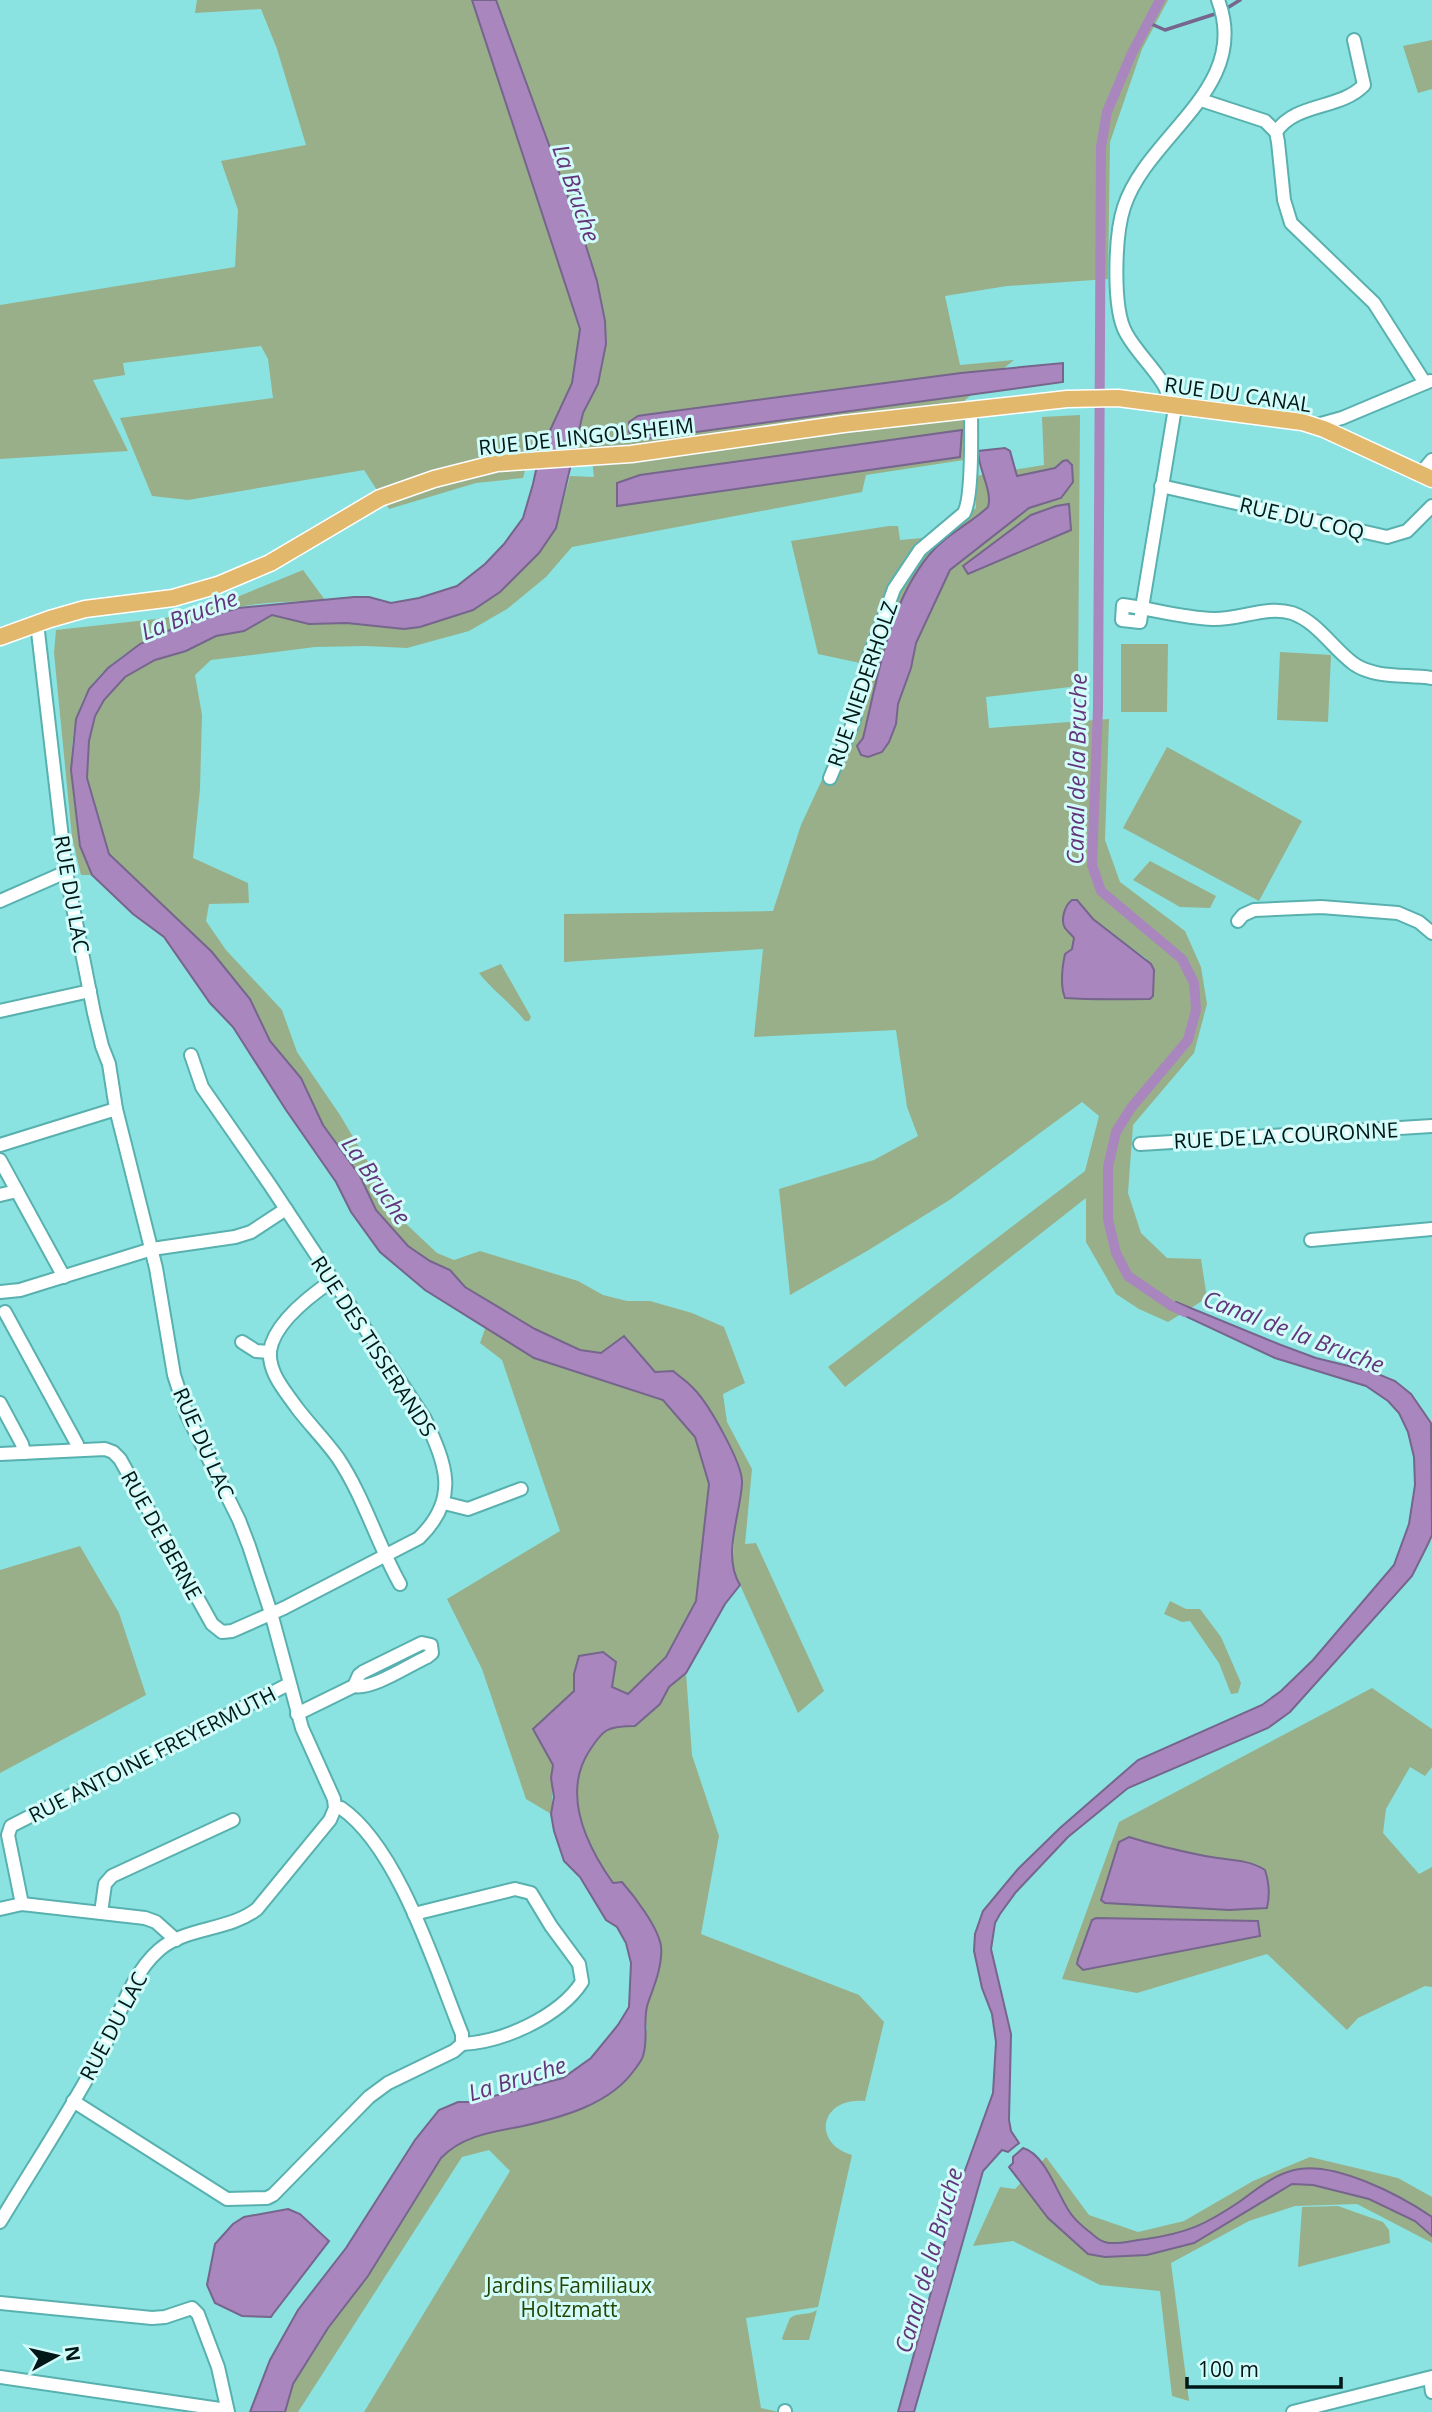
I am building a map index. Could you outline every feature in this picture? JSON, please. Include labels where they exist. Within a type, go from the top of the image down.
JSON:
[{"type":"main road","name":"RUE DU CANAL","points":[[1087,399],[1111,398],[1317,425],[1426,477]]},
{"type":"main road","name":"RUE DE LINGOLSHEIM","points":[[0,637],[85,609],[173,598],[218,585],[270,563],[380,498],[481,466],[517,460],[675,449],[843,424],[1087,399]]},
{"type":"street","points":[[1221,8],[1226,34],[1223,49],[1201,100],[1152,157],[1127,200],[1118,248],[1118,299],[1122,327],[1167,390],[1170,405],[1161,486],[1142,608],[1213,619],[1269,611],[1291,613],[1309,622],[1355,665],[1373,672],[1432,678]]},
{"type":"street","points":[[1276,132],[1291,117],[1356,94],[1364,85],[1354,40]]},
{"type":"street","points":[[1201,100],[1265,121],[1276,132],[1286,209],[1291,223],[1374,303],[1429,382],[1342,418],[1317,425]]},
{"type":"street","name":"RUE NIEDERHOLZ","points":[[830,778],[853,723],[869,657],[894,590],[920,550],[967,508],[970,491],[971,409]]},
{"type":"street","name":"RUE DU CANAL","points":[[1426,477],[1432,460]]},
{"type":"street","name":"RUE DU COQ","points":[[1161,486],[1387,537],[1407,531],[1432,506]]},
{"type":"street","name":"RUE DU LAC","points":[[0,2222],[100,2055],[140,1973],[162,1947],[242,1919],[257,1909],[325,1827],[335,1808],[329,1785],[307,1742],[297,1714],[271,1613],[239,1520],[182,1400],[171,1361],[152,1250],[116,1110],[109,1065],[102,1046],[66,872],[37,623]]},
{"type":"street","points":[[0,901],[66,872]]},
{"type":"street","points":[[1238,921],[1254,910],[1321,907],[1398,913],[1419,922],[1432,933]]},
{"type":"street","points":[[0,1011],[90,991]]},
{"type":"street","name":"RUE DES TISSERANDS","points":[[191,1055],[202,1087],[425,1419],[442,1462],[445,1480],[443,1503]]},
{"type":"street","points":[[0,1145],[116,1110]]},
{"type":"street","name":"RUE DE LA COURONNE","points":[[1140,1144],[1432,1126]]},
{"type":"street","points":[[0,1160],[64,1277]]},
{"type":"street","points":[[0,1195],[17,1191]]},
{"type":"street","points":[[0,1292],[20,1290],[152,1250],[235,1237],[251,1232],[286,1209]]},
{"type":"street","points":[[1311,1240],[1432,1229]]},
{"type":"street","points":[[333,1280],[296,1308],[275,1338],[270,1352],[271,1366],[279,1383],[338,1458],[400,1584]]},
{"type":"street","points":[[5,1312],[78,1450]]},
{"type":"street","points":[[242,1342],[256,1351],[270,1352]]},
{"type":"street","points":[[0,1403],[24,1452]]},
{"type":"street","name":"RUE DE BERNE","points":[[0,1454],[105,1449],[113,1452],[120,1459],[217,1629],[222,1632],[232,1631],[271,1613]]},
{"type":"street","points":[[271,1613],[419,1538],[434,1522],[443,1503],[468,1509],[521,1489]]},
{"type":"street","points":[[297,1714],[354,1686],[373,1683],[427,1657],[432,1653],[431,1645],[422,1643],[363,1672],[354,1686]]},
{"type":"street","name":"RUE ANTOINE FREYERMUTH","points":[[22,1904],[4,1826],[11,1826],[289,1684]]},
{"type":"street","points":[[335,1808],[341,1808],[360,1825],[395,1875],[414,1913],[462,2034],[462,2044],[478,2043],[537,2022],[572,1997],[582,1982],[579,1964],[531,1894],[515,1889],[414,1913]]},
{"type":"street","points":[[101,1913],[105,1884],[112,1876],[233,1820]]},
{"type":"street","points":[[0,1909],[22,1904],[150,1919],[176,1940]]},
{"type":"street","name":"RUE DU LAC","points":[[73,2101],[227,2199],[267,2198],[274,2195],[369,2097],[388,2083],[454,2051],[462,2044]]},
{"type":"street","points":[[0,2303],[152,2318],[165,2317],[189,2308],[196,2310],[218,2367],[227,2411],[0,2377]]},
{"type":"street","points":[[1293,2412],[1431,2378],[1432,2392]]},
{"type":"green space","points":[[197,0],[1168,0],[1142,49],[1110,142],[1108,279],[1007,286],[945,296],[960,365],[1014,360],[965,400],[964,460],[866,475],[862,492],[572,547],[546,577],[507,609],[469,631],[407,648],[315,647],[211,660],[195,675],[202,715],[200,789],[193,858],[248,883],[249,903],[209,904],[206,921],[226,950],[282,1010],[297,1052],[340,1115],[403,1221],[437,1253],[454,1260],[480,1251],[578,1281],[603,1295],[627,1301],[650,1301],[692,1313],[724,1327],[745,1383],[723,1394],[727,1422],[752,1469],[745,1544],[756,1543],[824,1691],[798,1713],[740,1585],[732,1573],[739,1466],[720,1427],[695,1390],[673,1371],[655,1372],[624,1336],[601,1353],[580,1350],[535,1329],[465,1287],[450,1270],[430,1261],[408,1246],[376,1210],[360,1176],[323,1125],[301,1078],[270,1042],[250,999],[212,952],[109,854],[87,778],[89,741],[95,716],[104,700],[125,677],[155,660],[186,651],[216,636],[244,631],[272,615],[309,624],[347,623],[404,629],[420,627],[473,610],[500,592],[539,553],[556,528],[570,476],[594,477],[591,450],[530,451],[523,478],[476,483],[389,509],[364,470],[188,500],[152,496],[120,418],[273,398],[268,359],[261,346],[123,363],[125,375],[93,380],[128,451],[0,459],[0,305],[235,267],[238,210],[221,161],[306,145],[277,49],[261,9],[195,13]]},
{"type":"green space","points":[[1432,40],[1432,89],[1418,93],[1403,46]]},
{"type":"green space","points":[[1080,415],[1078,686],[986,697],[989,728],[1109,719],[1105,840],[1120,882],[1185,931],[1201,967],[1207,1004],[1194,1053],[1133,1125],[1128,1193],[1141,1233],[1167,1258],[1201,1259],[1207,1298],[1168,1322],[1139,1309],[1116,1294],[1086,1242],[1086,1198],[845,1387],[828,1367],[1085,1171],[1099,1116],[1082,1102],[951,1199],[790,1295],[779,1189],[874,1160],[918,1136],[907,1107],[896,1030],[754,1037],[763,949],[564,962],[564,914],[773,911],[801,825],[841,739],[860,663],[818,654],[791,541],[889,526],[898,526],[900,540],[922,538],[949,530],[976,508],[975,476],[1044,465],[1042,417]],"holes":[[[1077,901],[1093,919],[1147,959],[1114,1000],[1106,997],[1097,1000],[1063,993],[1074,938],[1065,928],[1065,907]]]},
{"type":"green space","points":[[303,570],[325,600],[246,606],[196,620],[135,648],[101,674],[89,689],[78,712],[72,749],[77,821],[92,875],[81,875],[72,837],[54,653],[56,630],[165,618],[237,597]]},
{"type":"green space","points":[[1121,644],[1168,644],[1167,712],[1121,712]]},
{"type":"green space","points":[[1280,652],[1331,655],[1328,722],[1277,720]]},
{"type":"green space","points":[[1167,747],[1302,821],[1259,901],[1123,828]]},
{"type":"green space","points":[[1150,861],[1216,896],[1210,908],[1180,907],[1133,880]]},
{"type":"green space","points":[[501,964],[531,1017],[529,1021],[525,1021],[479,973]]},
{"type":"green space","points":[[486,1326],[534,1358],[663,1400],[695,1437],[709,1484],[696,1601],[666,1657],[628,1694],[611,1687],[616,1662],[603,1652],[574,1674],[574,1691],[533,1729],[553,1765],[551,1814],[526,1799],[482,1669],[447,1599],[560,1531],[502,1360],[480,1343]]},
{"type":"green space","points":[[80,1546],[119,1613],[146,1695],[0,1773],[0,1570]]},
{"type":"green space","points":[[1170,1601],[1186,1609],[1200,1609],[1221,1637],[1241,1683],[1238,1693],[1231,1694],[1219,1663],[1190,1621],[1182,1622],[1164,1614]]},
{"type":"green space","name":"Jardins Familiaux Holtzmatt","points":[[686,1673],[692,1755],[719,1836],[701,1934],[859,1995],[884,2022],[865,2101],[838,2106],[830,2113],[826,2122],[826,2132],[831,2141],[839,2149],[852,2155],[818,2307],[746,2318],[761,2408],[779,2412],[364,2412],[510,2171],[489,2150],[462,2157],[298,2412],[285,2412],[293,2384],[328,2328],[368,2276],[441,2158],[451,2148],[490,2131],[521,2126],[647,2030],[645,2012],[658,1971],[661,1945],[635,1897],[613,1883],[595,1858],[576,1804],[576,1779],[583,1760],[600,1733],[616,1726],[636,1726],[660,1704],[669,1687]]},
{"type":"green space","points":[[1372,1688],[1432,1729],[1432,1767],[1425,1776],[1410,1767],[1386,1809],[1383,1833],[1419,1874],[1432,1867],[1432,1987],[1425,1986],[1358,2018],[1347,2030],[1267,1954],[1137,1993],[1062,1979],[1119,1822]]},
{"type":"green space","points":[[1046,2157],[1089,2215],[1138,2232],[1184,2221],[1253,2181],[1310,2157],[1398,2178],[1432,2197],[1432,2243],[1357,2204],[1295,2206],[1249,2221],[1171,2263],[1189,2401],[1172,2396],[1160,2291],[1100,2285],[1013,2241],[973,2246],[1000,2187],[1015,2189]]},
{"type":"green space","points":[[1338,2206],[1383,2222],[1389,2230],[1390,2243],[1298,2267],[1302,2207]]},
{"type":"green space","points":[[817,2310],[809,2340],[783,2340],[790,2318]]},
{"type":"shaded area","points":[[472,0],[496,0],[586,246],[605,321],[606,344],[598,384],[583,413],[556,528],[539,553],[500,592],[473,610],[420,627],[404,629],[347,623],[309,624],[272,615],[244,631],[216,636],[186,651],[155,660],[125,677],[104,700],[95,716],[89,741],[87,778],[109,854],[212,952],[250,999],[270,1041],[301,1078],[323,1125],[360,1176],[376,1210],[408,1246],[430,1261],[450,1270],[465,1287],[535,1329],[580,1350],[601,1353],[624,1336],[655,1372],[673,1371],[700,1396],[724,1435],[741,1475],[741,1496],[732,1549],[732,1561],[740,1585],[725,1604],[686,1673],[669,1687],[660,1704],[635,1726],[612,1728],[602,1734],[588,1753],[577,1786],[581,1820],[594,1853],[613,1883],[622,1882],[645,1912],[661,1946],[659,1968],[646,2009],[645,2043],[641,2061],[625,2081],[600,2100],[554,2118],[469,2139],[441,2158],[368,2276],[328,2328],[293,2384],[285,2412],[250,2412],[270,2360],[298,2310],[346,2248],[415,2140],[439,2110],[458,2102],[471,2102],[563,2078],[591,2058],[629,2007],[631,1963],[626,1943],[617,1927],[606,1920],[580,1877],[564,1861],[551,1814],[554,1797],[551,1778],[553,1765],[533,1729],[574,1691],[574,1674],[579,1656],[603,1652],[616,1662],[612,1687],[628,1694],[666,1657],[696,1601],[709,1484],[695,1437],[663,1400],[534,1358],[425,1290],[380,1252],[351,1212],[336,1182],[233,1027],[210,1003],[164,937],[133,914],[92,875],[80,846],[71,770],[76,719],[89,689],[108,668],[140,644],[176,627],[238,608],[354,597],[369,597],[391,603],[419,598],[457,586],[485,564],[523,518],[540,452],[572,383],[580,329]]},
{"type":"shaded area","points":[[1063,363],[1063,382],[645,439],[634,438],[629,432],[629,422],[644,415],[961,373]]},
{"type":"shaded area","points":[[962,430],[960,457],[617,506],[617,483],[640,475]]},
{"type":"shaded area","points":[[1005,448],[1010,451],[1017,476],[1055,468],[1067,460],[1072,465],[1073,482],[1061,498],[1029,508],[950,570],[916,643],[889,742],[882,752],[868,757],[861,755],[857,746],[863,738],[886,642],[904,596],[915,575],[935,548],[988,507],[989,494],[978,451]]},
{"type":"shaded area","points":[[1069,504],[1071,530],[968,574],[963,566],[1031,515]]},
{"type":"shaded area","points":[[1072,900],[1077,900],[1093,919],[1151,964],[1154,970],[1153,996],[1150,999],[1065,998],[1063,965],[1065,954],[1072,949],[1074,938],[1065,928],[1063,917]]},
{"type":"shaded area","points":[[1176,1302],[1316,1358],[1373,1372],[1395,1381],[1411,1394],[1431,1423],[1432,1535],[1412,1576],[1290,1712],[1268,1728],[1128,1788],[1068,1837],[1016,1892],[1000,1914],[995,1923],[991,1949],[1011,2034],[1009,2120],[1011,2131],[1019,2143],[1008,2152],[1002,2150],[983,2171],[914,2412],[898,2412],[963,2176],[993,2093],[996,2042],[992,2014],[982,1988],[974,1951],[975,1934],[983,1911],[1018,1869],[1060,1828],[1138,1760],[1262,1705],[1281,1691],[1313,1660],[1394,1565],[1409,1524],[1415,1485],[1414,1457],[1408,1432],[1399,1413],[1388,1401],[1366,1386],[1275,1358],[1170,1309]]},
{"type":"shaded area","points":[[1129,1837],[1177,1850],[1259,1866],[1265,1870],[1267,1879],[1267,1908],[1229,1910],[1105,1903],[1101,1900],[1119,1842]]},
{"type":"shaded area","points":[[1092,1920],[1258,1921],[1260,1936],[1083,1970],[1077,1964],[1078,1959]]},
{"type":"shaded area","points":[[1023,2148],[1038,2158],[1044,2166],[1073,2217],[1097,2238],[1106,2242],[1160,2237],[1184,2231],[1227,2210],[1279,2175],[1310,2168],[1346,2175],[1402,2199],[1432,2217],[1432,2236],[1415,2221],[1369,2199],[1313,2185],[1292,2184],[1194,2243],[1147,2255],[1105,2257],[1088,2254],[1048,2218],[1009,2167],[1013,2163],[1013,2157]]},
{"type":"shaded area","points":[[288,2209],[300,2214],[329,2241],[271,2317],[242,2316],[215,2303],[207,2285],[215,2244],[233,2224],[244,2217]]},
{"type":"waterway","name":"Canal de la Bruche","points":[[1160,0],[1132,53],[1107,112],[1101,147],[1098,708],[1092,865],[1101,891],[1182,959],[1194,983],[1196,1010],[1188,1040],[1131,1108],[1116,1132],[1108,1167],[1108,1219],[1116,1253],[1128,1276],[1185,1312]]},
{"type":"waterway","points":[[1224,10],[1240,0]]},
{"type":"waterway","points":[[1149,23],[1165,30],[1218,13]]},
{"type":"water label","name":"La Bruche","points":[[577,193]]},
{"type":"water label","name":"La Bruche","points":[[189,614]]},
{"type":"water label","name":"La Bruche","points":[[377,1180]]},
{"type":"water label","name":"La Bruche","points":[[517,2078]]}]
